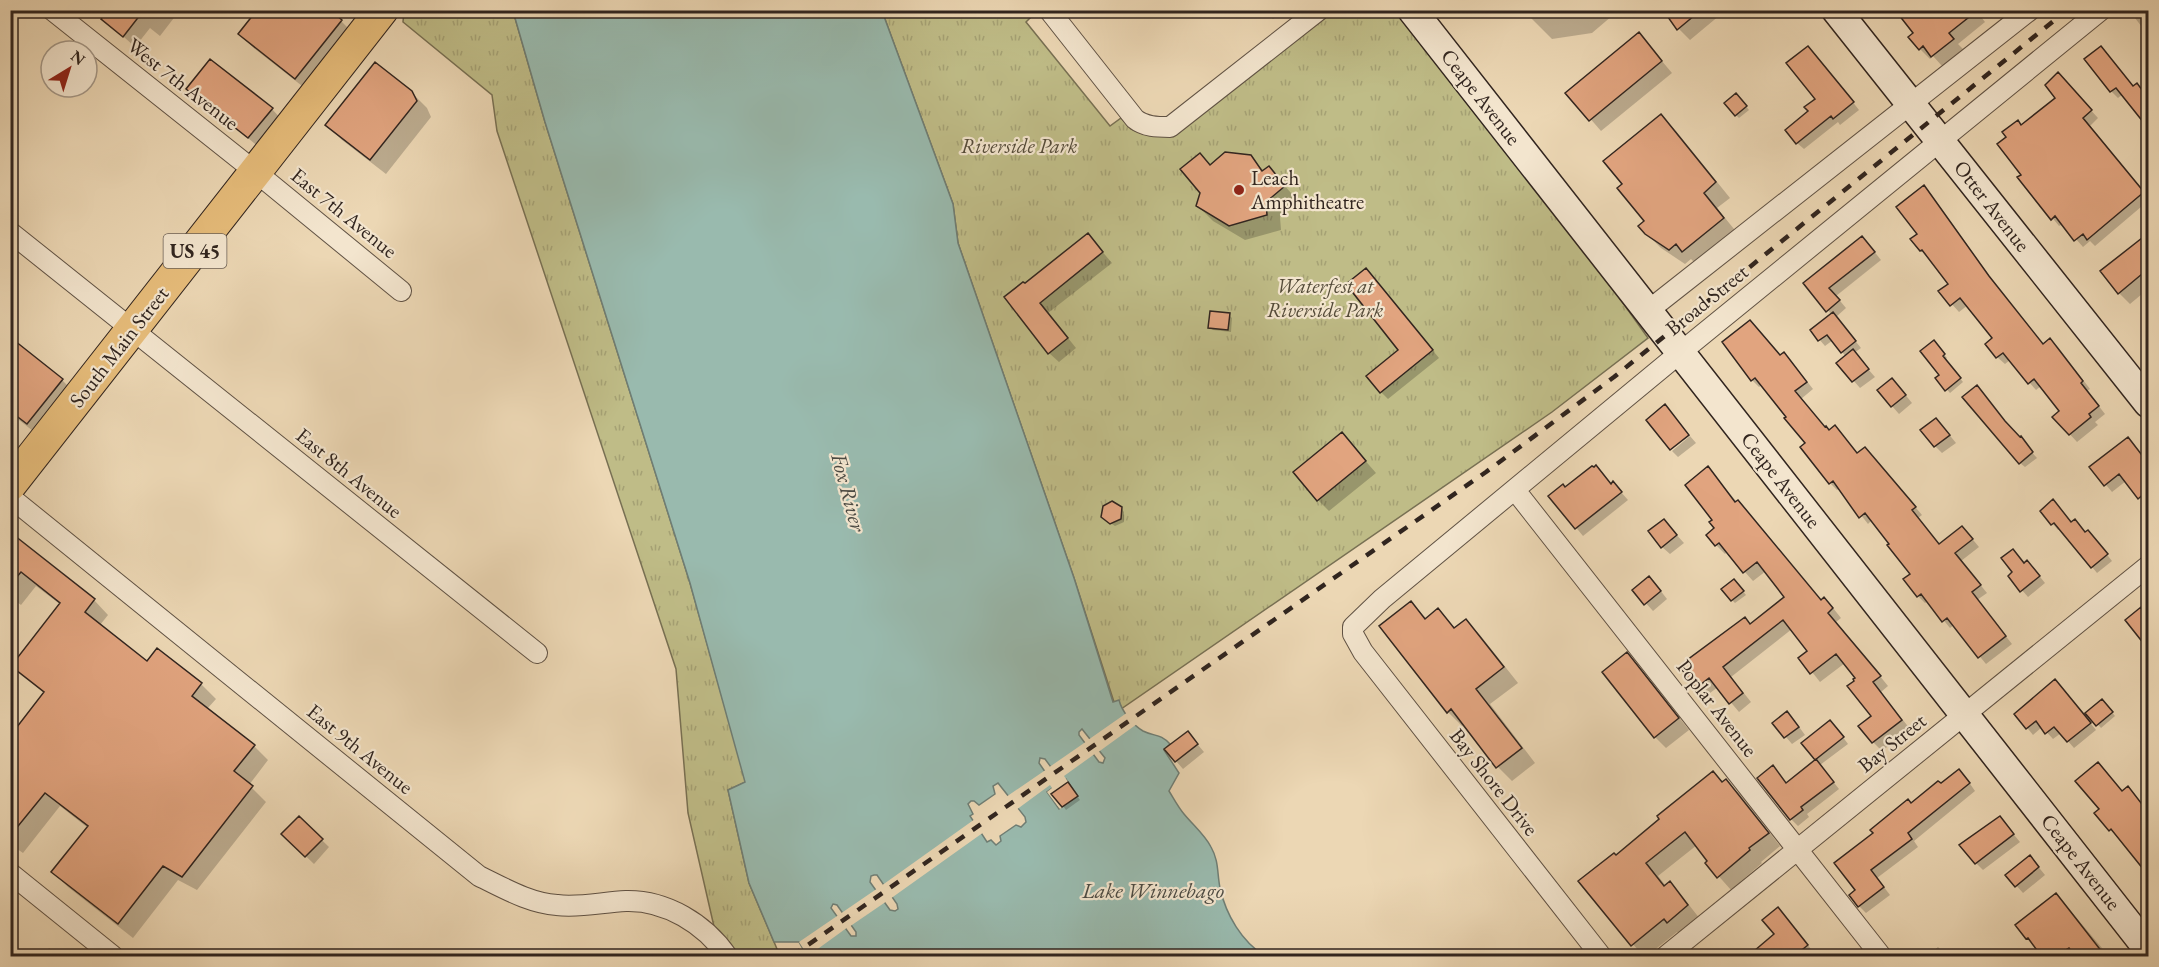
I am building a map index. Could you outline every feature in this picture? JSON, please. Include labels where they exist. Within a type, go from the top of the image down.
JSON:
[{"type":"main road","name":"South Main Street","points":[[10,484],[257,173],[378,12]]},
{"type":"street","name":"West 7th Avenue","points":[[52,10],[257,173]]},
{"type":"street","points":[[1049,10],[1135,119],[1142,124],[1170,127],[1319,10]]},
{"type":"street","name":"Ceape Avenue","points":[[1412,10],[2148,949]]},
{"type":"street","name":"Otter Avenue","points":[[1836,10],[2148,403]]},
{"type":"street","name":"Broad Street","points":[[1649,310],[2030,10]]},
{"type":"street","name":"Broad Street","points":[[1353,634],[1353,627],[1382,599],[2101,10]]},
{"type":"street","name":"East 7th Avenue","points":[[257,173],[401,291]]},
{"type":"street","name":"East 8th Avenue","points":[[10,232],[537,653]]},
{"type":"street","name":"Poplar Avenue","points":[[1515,490],[1881,957]]},
{"type":"street","name":"East 9th Avenue","points":[[10,497],[479,876],[520,896],[557,905],[629,901],[663,907],[689,919],[723,950]]},
{"type":"street","name":"Bay Street","points":[[1666,957],[2148,566]]},
{"type":"street","name":"Bay Shore Drive","points":[[1353,634],[1363,652],[1601,957]]},
{"type":"street","points":[[10,873],[113,957]]},
{"type":"green space","name":"Waterfest at Riverside Park","points":[[1018,10],[1021,15],[1027,11],[1034,11],[1035,13],[1026,22],[1110,126],[1121,118],[1131,129],[1143,134],[1328,11],[1395,11],[1608,282],[1648,338],[1552,412],[1121,709],[1114,702],[1074,578],[958,243],[953,204],[882,11]]},
{"type":"green space","points":[[404,11],[513,11],[545,122],[690,583],[746,782],[728,790],[749,883],[780,956],[734,956],[718,944],[688,813],[676,669],[497,131],[492,95],[403,22]]},
{"type":"water","points":[[513,11],[882,11],[953,204],[958,243],[1074,578],[1113,702],[1119,700],[1125,714],[1139,728],[1170,744],[1164,750],[1179,773],[1169,791],[1182,811],[1206,838],[1214,852],[1220,888],[1226,908],[1236,927],[1249,943],[1265,956],[807,956],[799,942],[774,942],[749,883],[728,790],[745,782],[690,583],[545,122]],"holes":[[[1082,729],[1105,758],[1103,763],[1099,762],[1079,732]],[[1040,758],[1045,759],[1062,782],[1066,779],[1077,796],[1059,809],[1047,792],[1055,786],[1039,763]],[[998,783],[1025,817],[1026,822],[1021,827],[1016,825],[1000,836],[1001,841],[996,845],[991,840],[987,842],[970,816],[973,814],[968,804],[974,801],[979,805],[995,794],[993,786]],[[877,875],[898,909],[890,910],[870,882],[871,876]],[[833,904],[837,905],[856,932],[856,936],[851,936],[831,908]]]},
{"type":"pier","points":[[1128,712],[1137,724],[1097,753],[1088,740]]},
{"type":"pier","points":[[1087,741],[1096,753],[1064,776],[1078,796],[1060,809],[1047,792],[1052,788],[1050,785],[1016,810],[1006,797],[1047,769],[1058,785],[1058,788],[1051,793],[1060,805],[1073,795],[1065,783],[1059,784],[1048,768]]},
{"type":"pier","points":[[975,819],[984,832],[890,899],[881,886]]},
{"type":"pier","points":[[878,888],[887,901],[849,927],[840,914]]},
{"type":"pier","points":[[840,914],[848,927],[808,956],[799,942]]},
{"type":"building","points":[[107,10],[144,10],[123,37],[101,19]]},
{"type":"building","points":[[257,10],[330,10],[342,20],[295,79],[238,34]]},
{"type":"building","points":[[1663,10],[1701,10],[1677,30]]},
{"type":"building","points":[[1895,10],[1978,10],[1949,33],[1954,39],[1931,57],[1923,46],[1919,50],[1908,37],[1913,33]]},
{"type":"building","points":[[1639,32],[1662,61],[1589,121],[1565,93]]},
{"type":"building","points":[[1808,46],[1854,102],[1833,119],[1831,116],[1796,144],[1785,130],[1808,111],[1804,107],[1815,99],[1786,63]]},
{"type":"building","points":[[2101,46],[2133,86],[2137,83],[2148,98],[2148,128],[2116,88],[2110,92],[2084,59]]},
{"type":"building","points":[[210,59],[273,108],[248,138],[186,89]]},
{"type":"building","points":[[375,62],[412,91],[417,101],[370,160],[325,125]]},
{"type":"building","points":[[2058,72],[2092,110],[2083,118],[2144,192],[2087,240],[2083,234],[2074,241],[2055,216],[2051,220],[2017,177],[2021,175],[1997,144],[2006,137],[2002,132],[2018,120],[2021,125],[2055,98],[2045,85]]},
{"type":"building","points":[[1736,93],[1747,106],[1735,116],[1724,103]]},
{"type":"building","points":[[1661,114],[1716,182],[1704,193],[1724,218],[1682,252],[1676,244],[1669,250],[1645,234],[1638,226],[1644,221],[1617,188],[1622,184],[1603,161]]},
{"type":"building","name":"Leach Amphitheatre","points":[[1225,152],[1251,155],[1262,171],[1269,166],[1285,186],[1266,202],[1267,215],[1229,226],[1196,206],[1200,193],[1180,169],[1200,153],[1210,165]]},
{"type":"building","points":[[1924,185],[1989,276],[2043,344],[2050,338],[2099,406],[2089,414],[2091,417],[2069,435],[2052,417],[2059,411],[2034,379],[2028,384],[2003,353],[1996,358],[1985,344],[1992,338],[1960,298],[1950,306],[1938,291],[1948,284],[1922,250],[1920,251],[1910,239],[1917,234],[1896,207]]},
{"type":"building","points":[[1088,233],[1103,252],[1040,303],[1068,338],[1048,354],[1004,297]]},
{"type":"building","points":[[1862,236],[1875,252],[1829,288],[1840,300],[1826,312],[1803,283]]},
{"type":"building","points":[[2142,238],[2148,246],[2148,269],[2118,294],[2100,271]]},
{"type":"building","points":[[1366,268],[1433,350],[1380,393],[1366,376],[1398,350],[1346,284]]},
{"type":"building","points":[[1210,311],[1230,313],[1228,330],[1208,328]]},
{"type":"building","points":[[1833,312],[1856,341],[1841,353],[1827,335],[1818,341],[1810,330]]},
{"type":"building","points":[[1750,320],[1780,355],[1784,352],[1807,382],[1795,391],[1825,427],[1829,430],[1835,425],[1857,453],[1865,447],[1916,507],[1912,510],[1939,544],[1962,526],[1973,539],[1955,553],[1981,585],[1972,592],[2006,636],[1978,658],[1947,618],[1942,622],[1921,594],[1917,597],[1903,579],[1910,574],[1887,545],[1889,544],[1865,513],[1859,518],[1833,481],[1829,484],[1800,447],[1805,443],[1784,418],[1786,417],[1755,378],[1751,381],[1722,342]]},
{"type":"building","points":[[10,337],[63,379],[27,424],[10,411]]},
{"type":"building","points":[[1934,340],[1945,354],[1943,356],[1961,378],[1945,391],[1935,378],[1939,375],[1920,351]]},
{"type":"building","points":[[1853,349],[1869,369],[1852,382],[1836,363]]},
{"type":"building","points":[[1892,378],[1906,395],[1891,407],[1877,390]]},
{"type":"building","points":[[1977,385],[2033,452],[2019,464],[1962,397]]},
{"type":"building","points":[[1665,404],[1689,435],[1670,450],[1646,420]]},
{"type":"building","points":[[1936,418],[1950,435],[1934,447],[1920,430]]},
{"type":"building","points":[[1342,432],[1366,461],[1317,501],[1293,472]]},
{"type":"building","points":[[2128,437],[2148,463],[2148,490],[2138,499],[2119,474],[2104,486],[2089,467]]},
{"type":"building","points":[[1596,465],[1611,484],[1613,481],[1622,492],[1575,529],[1548,496],[1563,484],[1565,487]]},
{"type":"building","points":[[1708,466],[1735,502],[1738,500],[1821,600],[1824,597],[1833,608],[1828,613],[1881,676],[1873,682],[1902,720],[1872,743],[1858,726],[1871,716],[1847,686],[1855,678],[1836,654],[1810,674],[1798,658],[1807,651],[1783,620],[1723,667],[1743,693],[1729,704],[1709,678],[1696,688],[1679,666],[1745,617],[1750,624],[1784,597],[1757,562],[1743,573],[1719,543],[1715,546],[1706,535],[1714,528],[1709,522],[1712,520],[1685,485]]},
{"type":"building","points":[[2053,499],[2071,522],[2075,519],[2085,532],[2088,530],[2108,554],[2091,568],[2054,523],[2051,525],[2040,511]]},
{"type":"building","points":[[1112,501],[1122,507],[1121,519],[1110,524],[1101,517],[1103,506]]},
{"type":"building","points":[[1664,519],[1677,535],[1661,548],[1648,531]]},
{"type":"building","points":[[10,532],[95,599],[85,612],[147,661],[157,648],[202,683],[192,696],[255,745],[234,771],[253,786],[182,877],[163,866],[118,924],[51,872],[88,826],[45,793],[10,836],[10,736],[44,692],[11,666],[60,603],[21,572],[10,585]]},
{"type":"building","points":[[2013,549],[2024,563],[2027,560],[2040,576],[2020,592],[2008,576],[2012,572],[2001,558]]},
{"type":"building","points":[[1649,576],[1661,591],[1644,605],[1632,590]]},
{"type":"building","points":[[1734,579],[1744,591],[1731,601],[1721,589]]},
{"type":"building","points":[[1411,601],[1425,619],[1438,608],[1454,628],[1466,619],[1504,667],[1476,689],[1522,748],[1496,768],[1451,709],[1447,713],[1379,626]]},
{"type":"building","points":[[2141,607],[2148,617],[2148,649],[2125,620]]},
{"type":"building","points":[[1627,652],[1679,718],[1654,738],[1602,672]]},
{"type":"building","points":[[2055,679],[2091,723],[2067,742],[2054,727],[2045,734],[2036,721],[2026,729],[2014,714]]},
{"type":"building","points":[[2102,699],[2113,712],[2096,726],[2085,713]]},
{"type":"building","points":[[1787,711],[1799,727],[1784,738],[1772,723]]},
{"type":"building","points":[[1830,720],[1844,737],[1815,760],[1801,743]]},
{"type":"building","points":[[1188,731],[1198,744],[1175,762],[1164,749]]},
{"type":"building","points":[[1816,759],[1834,782],[1801,807],[1803,810],[1790,820],[1757,778],[1773,765],[1786,783]]},
{"type":"building","points":[[2098,762],[2122,791],[2128,786],[2148,812],[2148,875],[2111,829],[2109,831],[2094,813],[2099,809],[2075,781]]},
{"type":"building","points":[[1959,769],[1970,783],[1908,833],[1912,839],[1871,870],[1884,887],[1858,907],[1849,895],[1855,890],[1834,863],[1873,833],[1870,830],[1908,799],[1911,803],[1938,781],[1941,783]]},
{"type":"building","points":[[1713,771],[1722,782],[1726,779],[1769,833],[1717,878],[1685,832],[1646,863],[1664,886],[1670,881],[1688,905],[1667,923],[1664,919],[1631,946],[1578,881],[1614,853],[1616,855],[1659,819],[1657,816]]},
{"type":"building","points":[[1068,782],[1078,796],[1062,807],[1051,794]]},
{"type":"building","points":[[299,816],[323,839],[305,857],[281,834]]},
{"type":"building","points":[[2000,816],[2014,834],[1975,864],[1959,845]]},
{"type":"building","points":[[2030,855],[2039,867],[2015,887],[2005,875]]},
{"type":"building","points":[[2056,893],[2106,957],[2075,957],[2069,948],[2054,957],[2042,957],[2015,925]]},
{"type":"building","points":[[1778,907],[1808,945],[1793,957],[1747,957],[1774,934],[1762,920]]},
{"type":"railway","points":[[792,956],[1486,472],[1614,377],[2067,10]]},
{"type":"place","name":"Leach Amphitheatre","points":[[1239,190]]},
{"type":"park label","name":"Riverside Park","points":[[1019,146]]},
{"type":"water label","name":"Fox River","points":[[849,492]]},
{"type":"water label","name":"Lake Winnebago","points":[[1153,890]]}]
